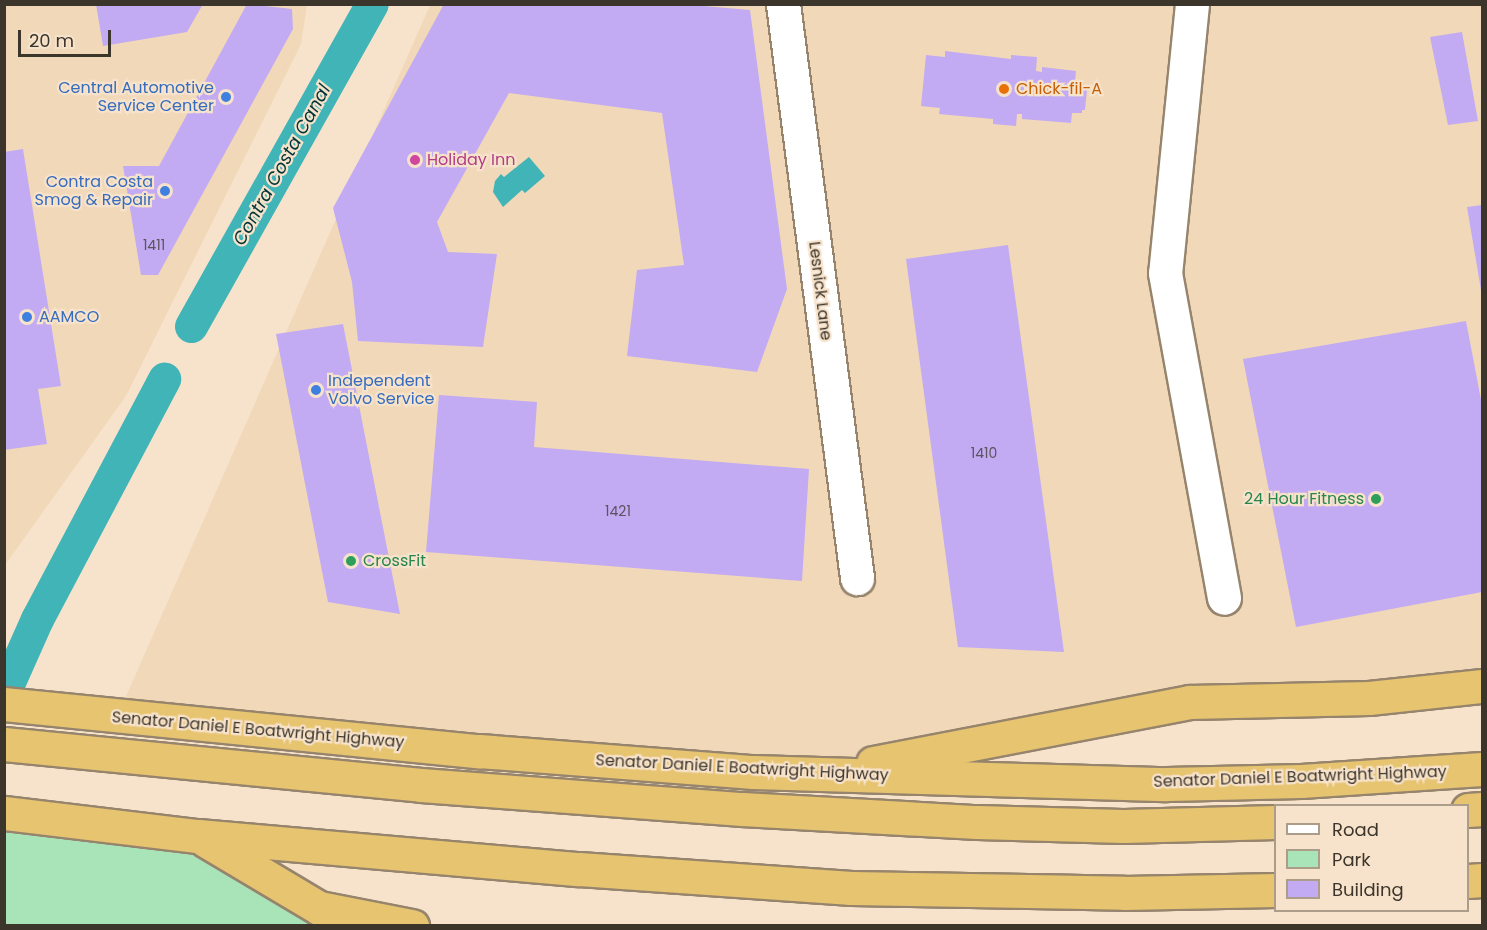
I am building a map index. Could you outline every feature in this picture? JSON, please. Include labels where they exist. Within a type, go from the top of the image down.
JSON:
[{"type":"highway","points":[[812,775],[1189,702],[1370,698],[1482,686]]},
{"type":"highway","name":"Senator Daniel E Boatwright Highway","points":[[4,704],[117,717],[676,768],[812,775],[1166,784],[1301,781],[1482,769]]},
{"type":"highway","points":[[4,744],[422,785],[754,810],[976,822],[1123,826],[1274,822]]},
{"type":"highway","points":[[4,813],[198,836],[601,871],[851,888],[1124,893],[1274,891]]},
{"type":"highway","points":[[198,836],[319,908],[412,926]]},
{"type":"street","name":"Lesnick Lane","points":[[783,4],[857,578]]},
{"type":"street","points":[[1192,4],[1165,273],[1224,598]]},
{"type":"shaded area","points":[[5,5],[307,5],[301,44],[126,396],[5,565]]},
{"type":"shaded area","points":[[430,5],[1482,5],[1482,686],[1189,702],[812,775],[117,717]]},
{"type":"green space","points":[[5,813],[198,836],[319,908],[412,926],[5,926]]},
{"type":"water","points":[[529,157],[545,176],[525,193],[522,190],[503,207],[493,192],[495,181],[501,174],[504,177]]},
{"type":"building","points":[[96,4],[203,4],[187,32],[103,46]]},
{"type":"building","name":"Central Automotive Service Center","points":[[247,4],[292,9],[293,29],[158,275],[141,275],[123,166],[159,166]]},
{"type":"building","name":"Holiday Inn","points":[[444,4],[681,4],[750,10],[787,289],[757,372],[627,356],[637,270],[684,265],[662,113],[509,93],[437,222],[448,252],[497,254],[483,347],[358,341],[352,282],[333,208]]},
{"type":"building","points":[[1462,32],[1478,121],[1448,125],[1430,37]]},
{"type":"building","name":"Chick-fil-A","points":[[945,51],[1011,59],[1011,55],[1037,57],[1036,71],[1042,72],[1042,67],[1076,71],[1075,82],[1084,83],[1084,88],[1087,89],[1085,110],[1082,110],[1082,113],[1072,113],[1071,123],[1022,119],[1022,114],[1017,114],[1016,126],[993,124],[993,119],[939,114],[940,108],[921,106],[926,55],[945,57]]},
{"type":"building","name":"AAMCO","points":[[23,149],[61,386],[38,389],[47,444],[4,450],[4,152]]},
{"type":"building","points":[[1482,205],[1482,290],[1481,290],[1467,207]]},
{"type":"building","points":[[1008,245],[1064,652],[958,647],[906,259]]},
{"type":"building","name":"24 Hour Fitness","points":[[1466,321],[1482,405],[1482,592],[1296,627],[1243,359]]},
{"type":"building","points":[[343,324],[400,614],[328,602],[276,334]]},
{"type":"building","points":[[439,395],[537,402],[534,447],[809,469],[802,581],[426,552]]},
{"type":"waterway","name":"Contra Costa Canal","points":[[191,326],[372,4]]},
{"type":"waterway","name":"Contra Costa Canal","points":[[4,693],[37,619],[164,379]]},
{"type":"place","name":"Chick-fil-A","points":[[1004,89]]},
{"type":"place","name":"Central Automotive Service Center","points":[[226,97]]},
{"type":"place","name":"Holiday Inn","points":[[415,160]]},
{"type":"place","name":"Contra Costa Smog & Repair","points":[[165,191]]},
{"type":"place","name":"AAMCO","points":[[27,317]]},
{"type":"place","name":"Independent Volvo Service","points":[[316,390]]},
{"type":"place","name":"24 Hour Fitness","points":[[1376,499]]},
{"type":"place","name":"CrossFit","points":[[351,561]]}]
